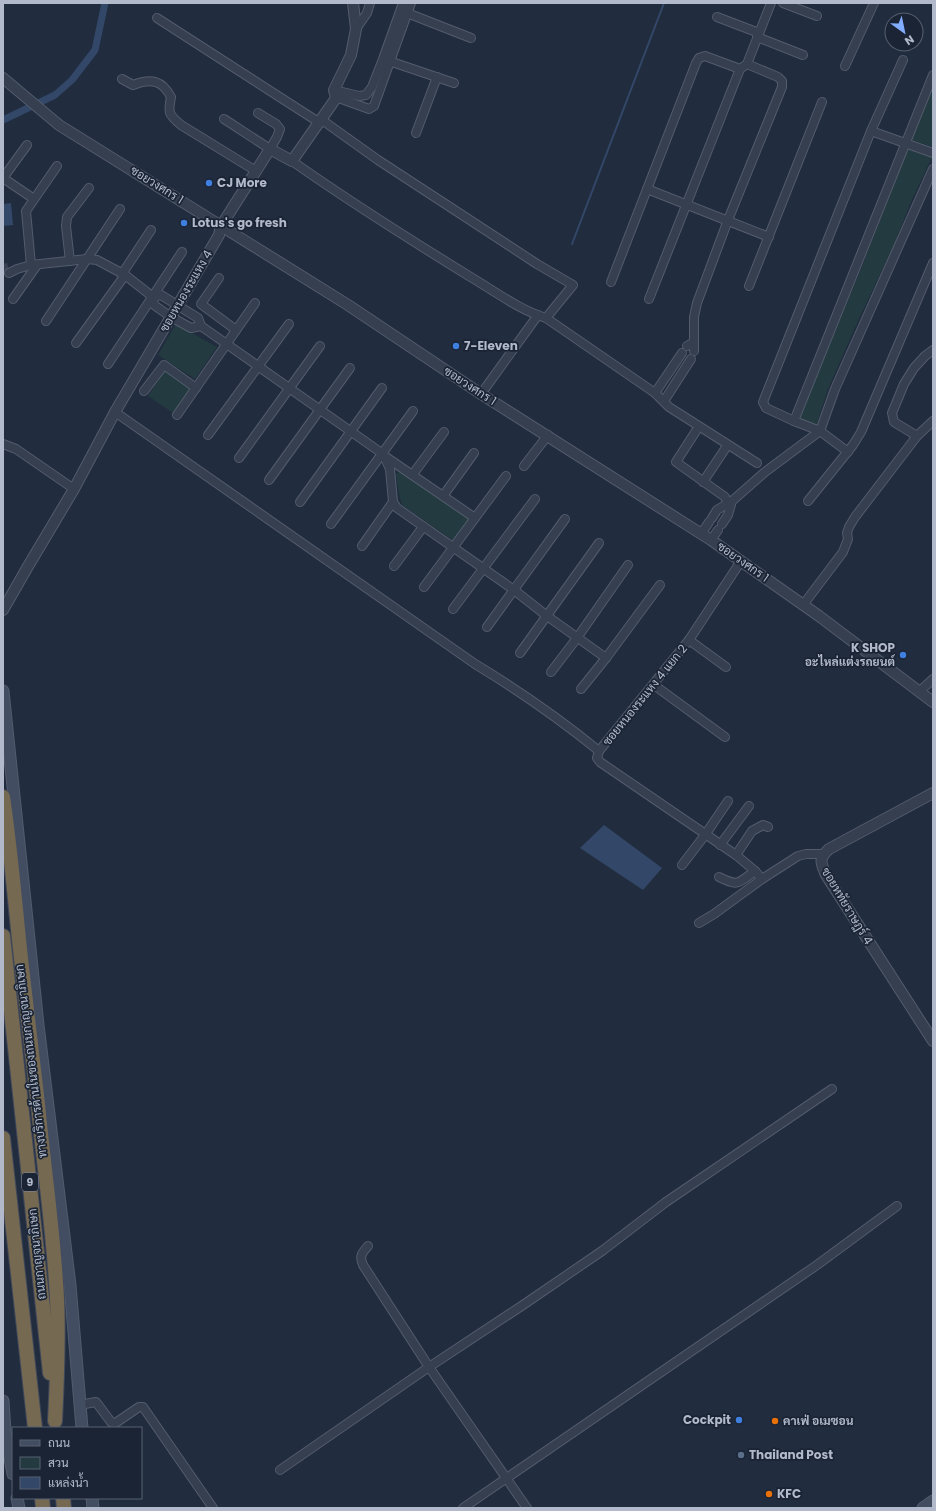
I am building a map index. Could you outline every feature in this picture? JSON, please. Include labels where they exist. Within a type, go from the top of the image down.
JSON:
[{"type":"highway","points":[[3,797],[41,1139],[49,1194],[57,1299],[58,1363],[55,1425]]},
{"type":"highway","name":"ถนนกาญจนาภิเษก","points":[[3,936],[55,1425]]},
{"type":"highway","points":[[19,1078],[27,1007]]},
{"type":"highway","name":"ถนนกาญจนาภิเษก","points":[[3,1138],[34,1427]]},
{"type":"main road","name":"ทางบริการด้านในของถนนกาญจนาภิเษก","points":[[3,691],[38,1025],[70,1285],[82,1427]]},
{"type":"main road","points":[[3,1401],[5,1431],[12,1469]]},
{"type":"main road","points":[[923,1508],[933,1502]]},
{"type":"street","points":[[292,161],[321,121],[351,55],[356,30],[353,3]]},
{"type":"street","points":[[356,30],[367,13],[370,3]]},
{"type":"street","points":[[335,93],[369,109],[374,106],[403,9],[411,3]]},
{"type":"street","points":[[649,299],[740,69],[747,64],[771,3]]},
{"type":"street","points":[[783,3],[817,16]]},
{"type":"street","points":[[845,66],[874,3]]},
{"type":"street","points":[[403,9],[471,38]]},
{"type":"street","points":[[717,17],[803,55]]},
{"type":"street","points":[[157,18],[321,121],[537,264],[573,285],[546,318]]},
{"type":"street","points":[[611,282],[699,58],[705,56],[740,69]]},
{"type":"street","points":[[335,93],[359,96],[366,95],[387,60]]},
{"type":"street","points":[[387,60],[454,83]]},
{"type":"street","points":[[848,452],[820,431],[766,408],[763,402],[871,131],[903,60]]},
{"type":"street","points":[[694,351],[691,344],[695,309],[728,220],[782,88],[782,81],[778,77],[747,64]]},
{"type":"street","points":[[794,421],[933,75]]},
{"type":"street","points":[[416,133],[437,77]]},
{"type":"street","name":"ซอยวงศกร 1","points":[[3,78],[59,125],[348,305],[481,394],[548,435],[711,540],[820,616],[933,702]]},
{"type":"street","points":[[122,79],[133,84],[147,80],[157,82],[166,87],[171,97],[168,110],[172,118],[256,171]]},
{"type":"street","points":[[749,286],[822,102]]},
{"type":"street","points":[[258,113],[276,124],[280,129],[270,149]]},
{"type":"street","points":[[224,119],[270,149],[292,161],[341,196],[434,255],[495,292],[546,318],[655,393],[669,407],[757,464]]},
{"type":"street","points":[[871,131],[933,154]]},
{"type":"street","points":[[27,145],[3,178],[34,199]]},
{"type":"street","name":"ซอยหนองระแหง 4","points":[[3,610],[74,490],[115,412],[219,235],[221,226],[270,149]]},
{"type":"street","points":[[13,299],[34,265],[26,211],[57,166]]},
{"type":"street","points":[[701,534],[717,510],[730,502],[765,472],[820,431],[835,389],[933,169]]},
{"type":"street","points":[[70,261],[66,226],[67,217],[89,188]]},
{"type":"street","points":[[647,189],[769,237]]},
{"type":"street","points":[[46,321],[120,209]]},
{"type":"street","points":[[76,343],[123,275],[151,230]]},
{"type":"street","points":[[108,364],[182,252]]},
{"type":"street","points":[[8,270],[34,265],[87,259],[97,260],[123,275],[153,297],[154,304],[171,317],[191,328],[201,326]]},
{"type":"street","points":[[808,501],[848,452],[861,432],[933,263]]},
{"type":"street","points":[[219,278],[201,304],[236,330]]},
{"type":"street","points":[[153,297],[161,295],[198,318],[201,326],[350,432],[475,518]]},
{"type":"street","points":[[177,415],[255,303]]},
{"type":"street","points":[[481,394],[538,315]]},
{"type":"street","points":[[208,435],[288,324]]},
{"type":"street","points":[[239,458],[320,346]]},
{"type":"street","points":[[917,436],[894,422],[892,413],[904,384],[914,368],[933,350]]},
{"type":"street","points":[[655,393],[682,353]]},
{"type":"street","points":[[664,401],[691,359]]},
{"type":"street","points":[[144,391],[164,364],[196,388]]},
{"type":"street","points":[[269,480],[350,368]]},
{"type":"street","points":[[300,502],[382,388]]},
{"type":"street","points":[[331,524],[413,411]]},
{"type":"street","points":[[115,412],[455,650],[550,713],[599,751]]},
{"type":"street","points":[[803,605],[843,552],[848,539],[847,533],[849,527],[855,517],[917,436],[933,420]]},
{"type":"street","points":[[696,431],[676,462],[730,502]]},
{"type":"street","points":[[413,474],[444,432]]},
{"type":"street","points":[[524,466],[548,435]]},
{"type":"street","points":[[3,444],[16,449],[74,490]]},
{"type":"street","points":[[703,482],[725,450]]},
{"type":"street","points":[[443,496],[474,453]]},
{"type":"street","points":[[383,454],[390,469],[393,502],[397,508],[514,590],[547,616],[606,658]]},
{"type":"street","points":[[424,587],[506,476]]},
{"type":"street","points":[[453,609],[535,499]]},
{"type":"street","points":[[362,546],[393,502]]},
{"type":"street","points":[[711,540],[728,515],[730,502]]},
{"type":"street","points":[[487,627],[565,519]]},
{"type":"street","points":[[394,566],[423,527]]},
{"type":"street","points":[[520,653],[599,543]]},
{"type":"street","name":"ซอยหนองระแหง 4 แยก 2","points":[[741,561],[689,640],[599,751],[597,758],[600,762],[736,856],[755,871],[762,879]]},
{"type":"street","points":[[551,672],[577,638],[628,565]]},
{"type":"street","points":[[581,689],[660,585]]},
{"type":"street","points":[[689,640],[726,667]]},
{"type":"street","points":[[920,691],[933,679]]},
{"type":"street","points":[[654,685],[725,737]]},
{"type":"street","name":"ซอยหทัยราษฎร์ 4","points":[[933,793],[830,849],[823,854],[821,860],[826,875],[933,1041]]},
{"type":"street","points":[[682,865],[706,835],[728,801]]},
{"type":"street","points":[[720,845],[749,806]]},
{"type":"street","points":[[736,856],[752,831],[763,825],[768,827]]},
{"type":"street","points":[[699,923],[798,856],[806,854],[823,854]]},
{"type":"street","points":[[719,877],[736,884],[755,871]]},
{"type":"street","points":[[280,1470],[429,1367],[602,1251],[666,1202],[832,1089]]},
{"type":"street","points":[[463,1508],[817,1265],[897,1206]]},
{"type":"street","points":[[368,1246],[361,1254],[360,1259],[363,1265],[429,1367],[527,1508]]},
{"type":"street","points":[[79,1405],[96,1402],[114,1424],[139,1407],[143,1407],[214,1508]]},
{"type":"green space","points":[[933,88],[933,147],[912,140]]},
{"type":"green space","points":[[908,149],[932,157],[910,204],[894,245],[828,389],[816,426],[797,419],[861,269]]},
{"type":"green space","points":[[176,324],[217,347],[195,379],[158,355]]},
{"type":"green space","points":[[165,371],[190,389],[173,413],[148,396]]},
{"type":"green space","points":[[400,471],[470,519],[454,541],[402,505],[396,475]]},
{"type":"water","points":[[11,203],[13,225],[3,226],[4,204]]},
{"type":"water","points":[[604,825],[662,868],[643,890],[580,848]]},
{"type":"waterway","points":[[3,120],[55,95],[72,80],[95,50],[105,3]]},
{"type":"waterway","points":[[572,244],[664,3]]},
{"type":"tunnel","points":[[3,268],[8,267]]},
{"type":"place","name":"CJ More","points":[[209,183]]},
{"type":"place","name":"Lotus's go fresh","points":[[184,223]]},
{"type":"place","name":"7-Eleven","points":[[456,346]]},
{"type":"place","name":"K SHOP อะไหล่แต่งรถยนต์","points":[[903,655]]},
{"type":"place","name":"Cockpit","points":[[739,1420]]},
{"type":"place","name":"คาเฟ่ อเมซอน","points":[[775,1421]]},
{"type":"place","name":"Thailand Post","points":[[741,1455]]},
{"type":"place","name":"KFC","points":[[769,1494]]}]
